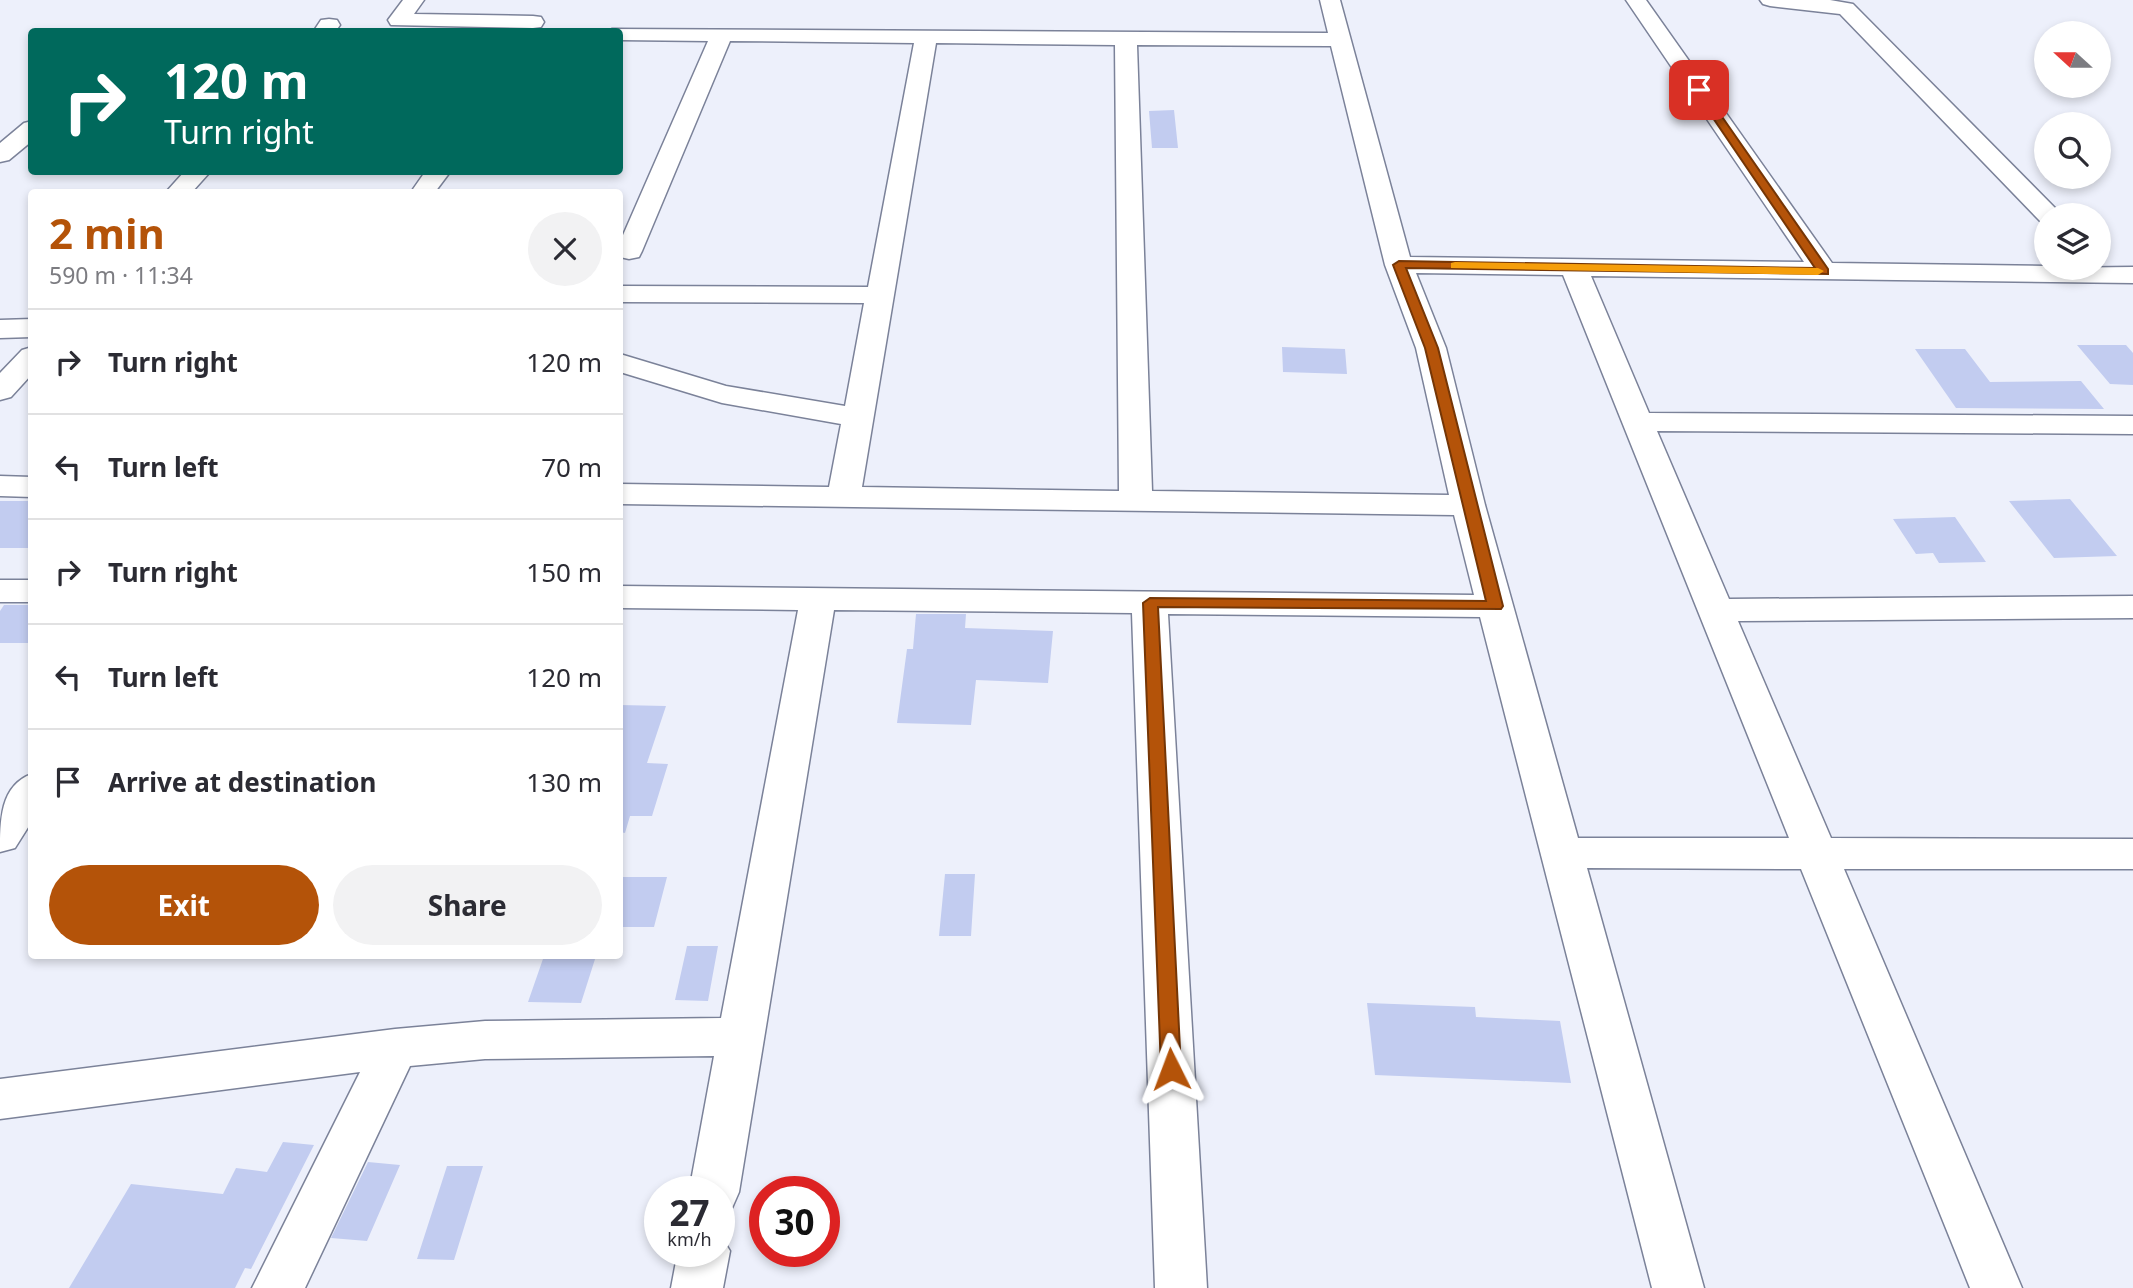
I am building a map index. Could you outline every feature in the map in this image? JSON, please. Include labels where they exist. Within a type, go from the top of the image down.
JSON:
[{"type":"street","points":[[414,0],[399,20],[532,27],[546,0]]},
{"type":"street","points":[[1330,0],[1399,265],[1431,348],[1468,505],[1678,1288]]},
{"type":"street","points":[[1636,0],[1824,271]]},
{"type":"street","points":[[1770,0],[1846,8],[2037,203]]},
{"type":"street","points":[[623,34],[1340,40]]},
{"type":"street","points":[[624,251],[722,35]]},
{"type":"street","points":[[844,497],[856,417],[882,295],[926,36]]},
{"type":"street","points":[[1126,38],[1136,501]]},
{"type":"street","points":[[0,155],[28,131]]},
{"type":"street","points":[[181,189],[194,175]]},
{"type":"street","points":[[1399,265],[2113,272]]},
{"type":"street","points":[[1574,268],[1996,1288]]},
{"type":"street","points":[[623,294],[882,295]]},
{"type":"street","points":[[0,329],[28,328]]},
{"type":"street","points":[[0,391],[28,360]]},
{"type":"street","points":[[623,364],[722,394],[856,417]]},
{"type":"street","points":[[1637,422],[2133,425]]},
{"type":"street","points":[[0,486],[28,487]]},
{"type":"street","points":[[623,494],[1468,505]]},
{"type":"street","points":[[0,591],[28,591]]},
{"type":"street","points":[[623,597],[1495,606]]},
{"type":"street","points":[[718,1176],[818,599]]},
{"type":"street","points":[[1150,603],[1181,1288]]},
{"type":"street","points":[[1715,610],[2133,607]]},
{"type":"street","points":[[0,836],[28,794]]},
{"type":"street","points":[[1561,853],[2133,854]]},
{"type":"street","points":[[0,1099],[395,1048],[485,1040],[743,1037]]},
{"type":"street","points":[[278,1288],[395,1048]]},
{"type":"street","points":[[697,1288],[701,1267]]},
{"type":"building","points":[[1174,110],[1178,148],[1152,148],[1149,111]]},
{"type":"building","points":[[2077,345],[2126,345],[2133,353],[2133,385],[2110,384]]},
{"type":"building","points":[[1282,347],[1345,349],[1347,374],[1283,372]]},
{"type":"building","points":[[1915,349],[1965,349],[1990,382],[2081,381],[2104,409],[1956,408]]},
{"type":"building","points":[[2070,499],[2117,556],[2054,558],[2009,501]]},
{"type":"building","points":[[0,501],[28,501],[28,548],[0,548]]},
{"type":"building","points":[[1955,517],[1986,562],[1939,563],[1933,553],[1916,554],[1893,519]]},
{"type":"building","points":[[4,605],[28,605],[28,643],[0,643],[0,611]]},
{"type":"building","points":[[916,614],[966,614],[965,628],[1053,631],[1048,683],[976,680],[971,725],[897,723],[907,649],[913,649]]},
{"type":"building","points":[[623,705],[666,706],[647,763],[668,764],[652,816],[630,816],[625,833]]},
{"type":"building","points":[[945,874],[975,874],[971,936],[939,936]]},
{"type":"building","points":[[623,877],[667,877],[654,927],[623,927]]},
{"type":"building","points":[[687,946],[718,946],[708,1001],[675,1000]]},
{"type":"building","points":[[543,959],[595,959],[581,1003],[528,1002]]},
{"type":"building","points":[[1367,1003],[1475,1007],[1476,1017],[1560,1021],[1571,1083],[1375,1075]]},
{"type":"building","points":[[283,1142],[314,1145],[251,1269],[245,1268],[235,1288],[69,1288],[131,1184],[223,1194],[236,1168],[267,1172]]},
{"type":"building","points":[[368,1162],[400,1165],[367,1241],[331,1238]]},
{"type":"building","points":[[447,1166],[483,1166],[454,1260],[417,1259]]},
{"type":"slow traffic","points":[[1455,266],[1818,271]]},
{"type":"route","points":[[1171,1069],[1150,603],[1495,606],[1431,348],[1399,265],[1824,271],[1699,90]]}]
